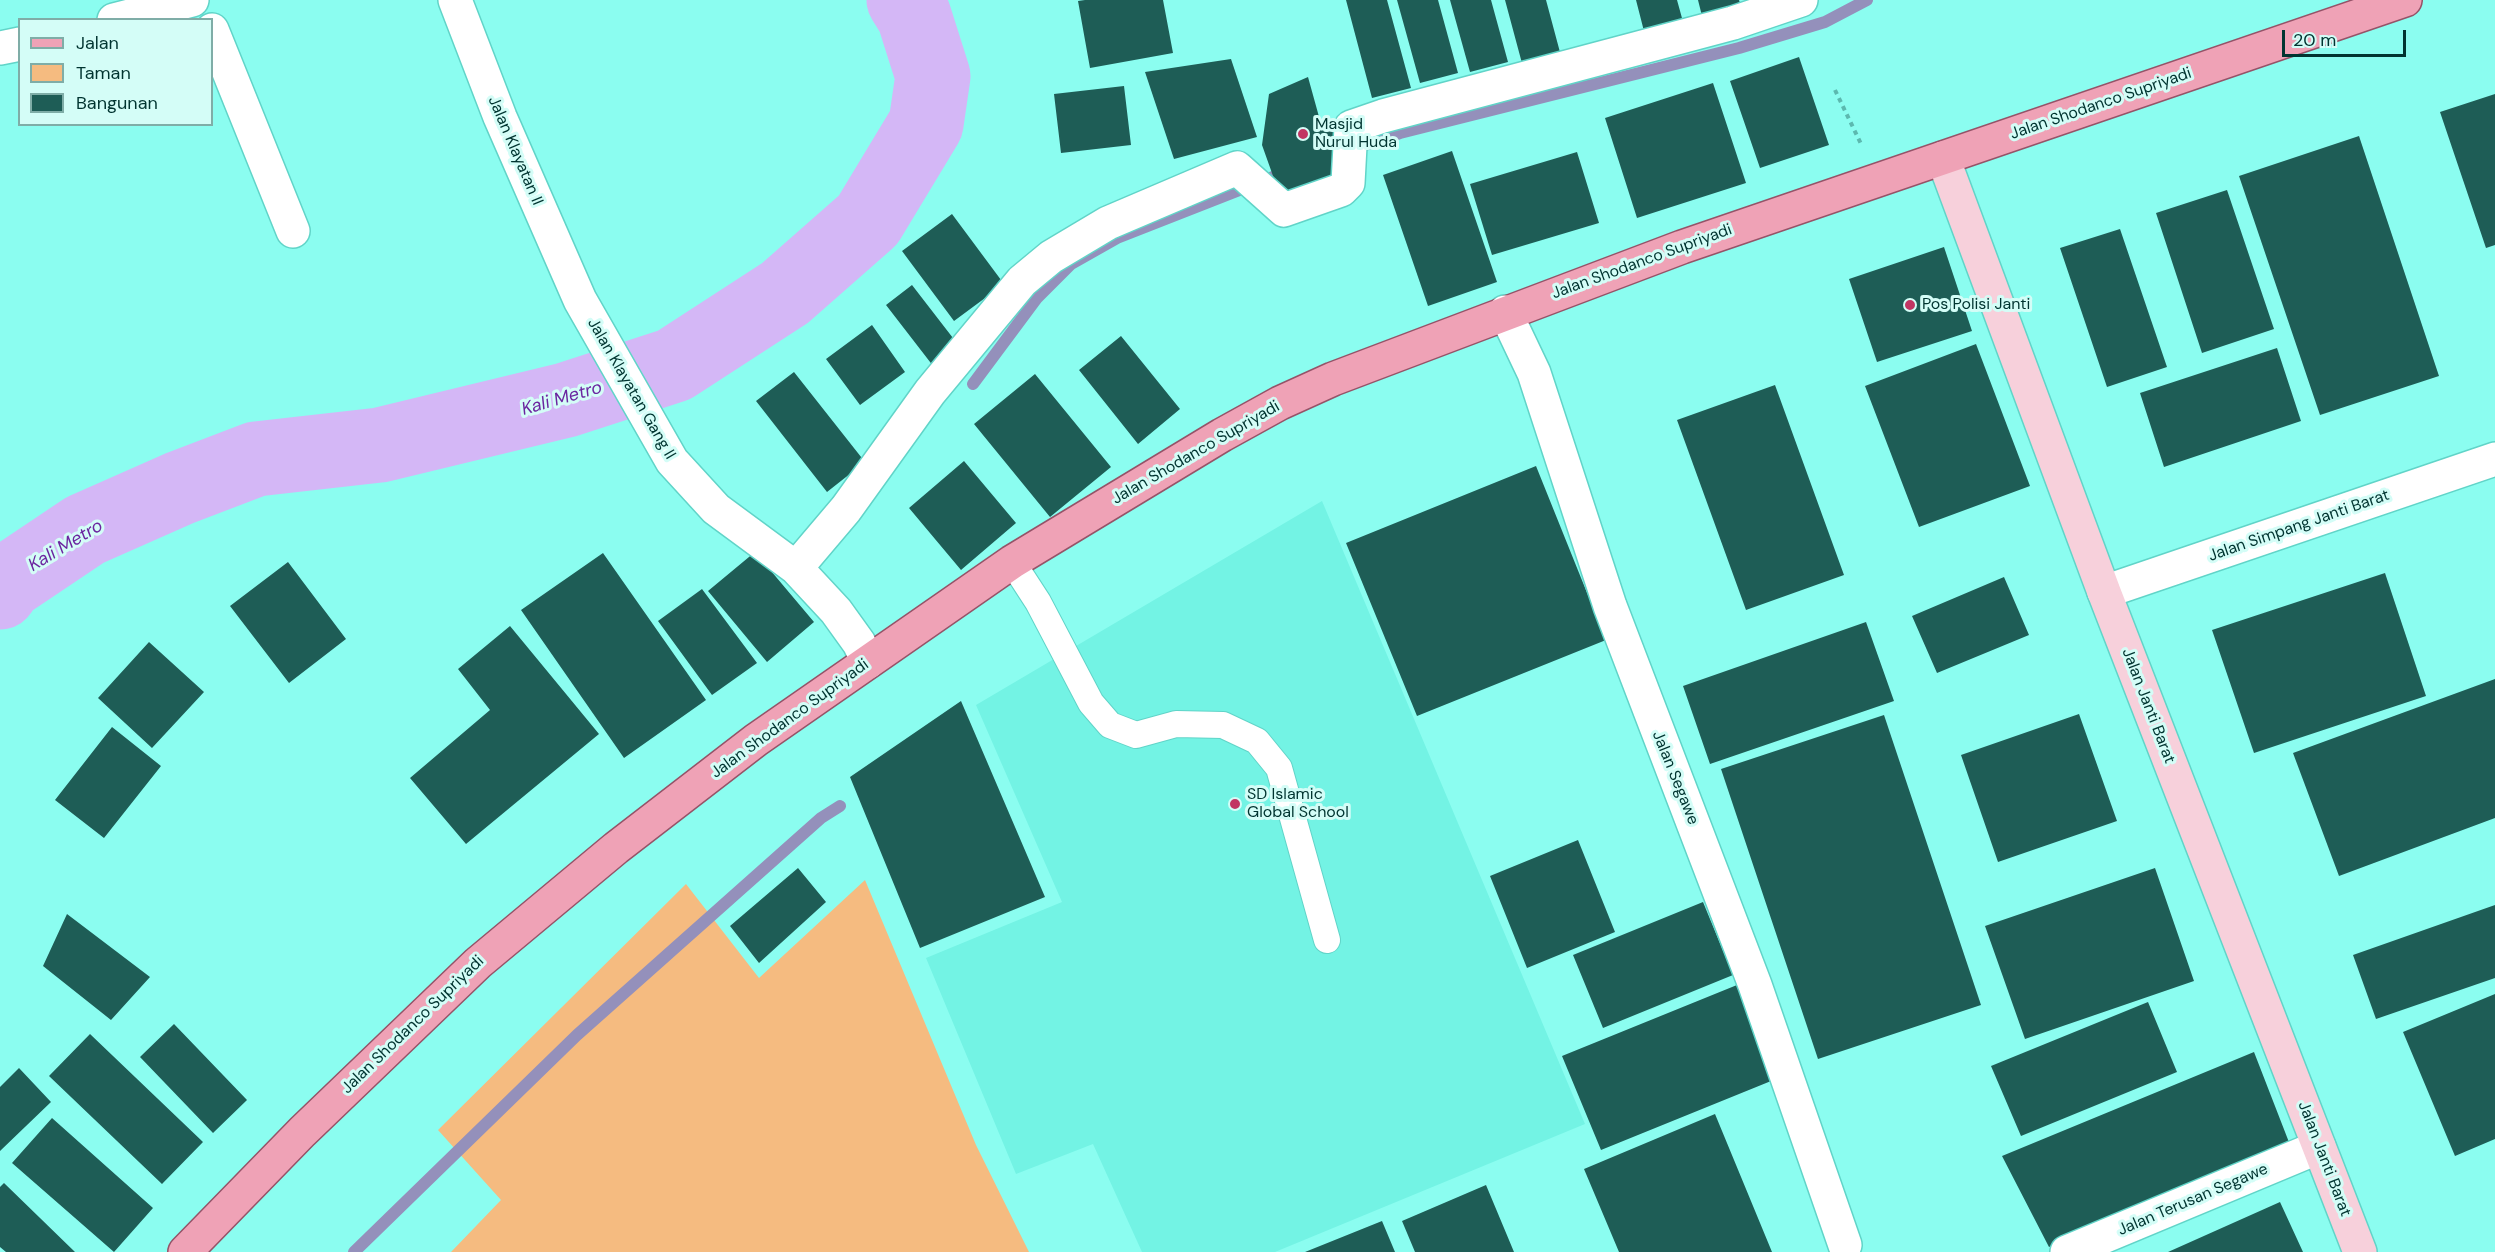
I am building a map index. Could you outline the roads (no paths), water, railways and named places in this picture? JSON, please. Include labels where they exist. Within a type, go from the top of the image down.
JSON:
[{"type":"main road","name":"Jalan Shodanco Supriyadi","points":[[185,1252],[302,1132],[477,963],[634,834],[756,740],[1012,562],[1222,435],[1280,403],[1333,379],[1505,312],[1876,179],[2405,0]]},
{"type":"street","points":[[122,18],[192,0]]},
{"type":"street","points":[[200,0],[206,18]]},
{"type":"street","name":"Jalan Klayatan II","points":[[455,0],[500,117],[580,300]]},
{"type":"street","points":[[868,662],[859,643],[836,611],[795,567],[846,509],[930,392],[1022,281],[1051,257],[1108,223],[1237,168],[1284,210],[1341,190],[1348,183],[1350,127],[1733,23],[1801,0]]},
{"type":"street","points":[[213,32],[293,231]]},
{"type":"street","points":[[0,48],[18,44]]},
{"type":"street","name":"Jalan Janti Barat","points":[[1943,158],[2104,592],[2360,1252]]},
{"type":"street","name":"Jalan Klayatan Gang II","points":[[580,300],[672,461],[716,509],[795,567]]},
{"type":"street","name":"Jalan Segawe","points":[[1505,312],[1534,373],[1610,606],[1755,986],[1841,1250]]},
{"type":"street","name":"Jalan Simpang Janti Barat","points":[[2104,592],[2495,459]]},
{"type":"street","name":"Jalan Terusan Segawe","points":[[2067,1252],[2319,1147]]},
{"type":"lane","points":[[1012,562],[1038,602],[1091,703],[1110,725],[1136,735],[1176,724],[1223,725],[1257,741],[1279,768],[1327,940]]},
{"type":"waterway","name":"Kali Metro","points":[[0,592],[6,583],[85,530],[180,488],[256,459],[380,445],[566,400],[674,365],[785,293],[868,220],[926,124],[933,76],[914,16],[904,0]]},
{"type":"waterway","points":[[1353,149],[1400,133],[1739,48],[1825,22],[1867,0]]},
{"type":"waterway","points":[[973,384],[1037,298],[1071,264],[1117,238],[1288,171]]},
{"type":"waterway","points":[[354,1252],[577,1035],[821,818],[840,806]]},
{"type":"place","name":"Masjid Nurul Huda","points":[[1303,134]]},
{"type":"place","name":"Pos Polisi Janti","points":[[1910,305]]},
{"type":"place","name":"SD Islamic Global School","points":[[1235,804]]}]
